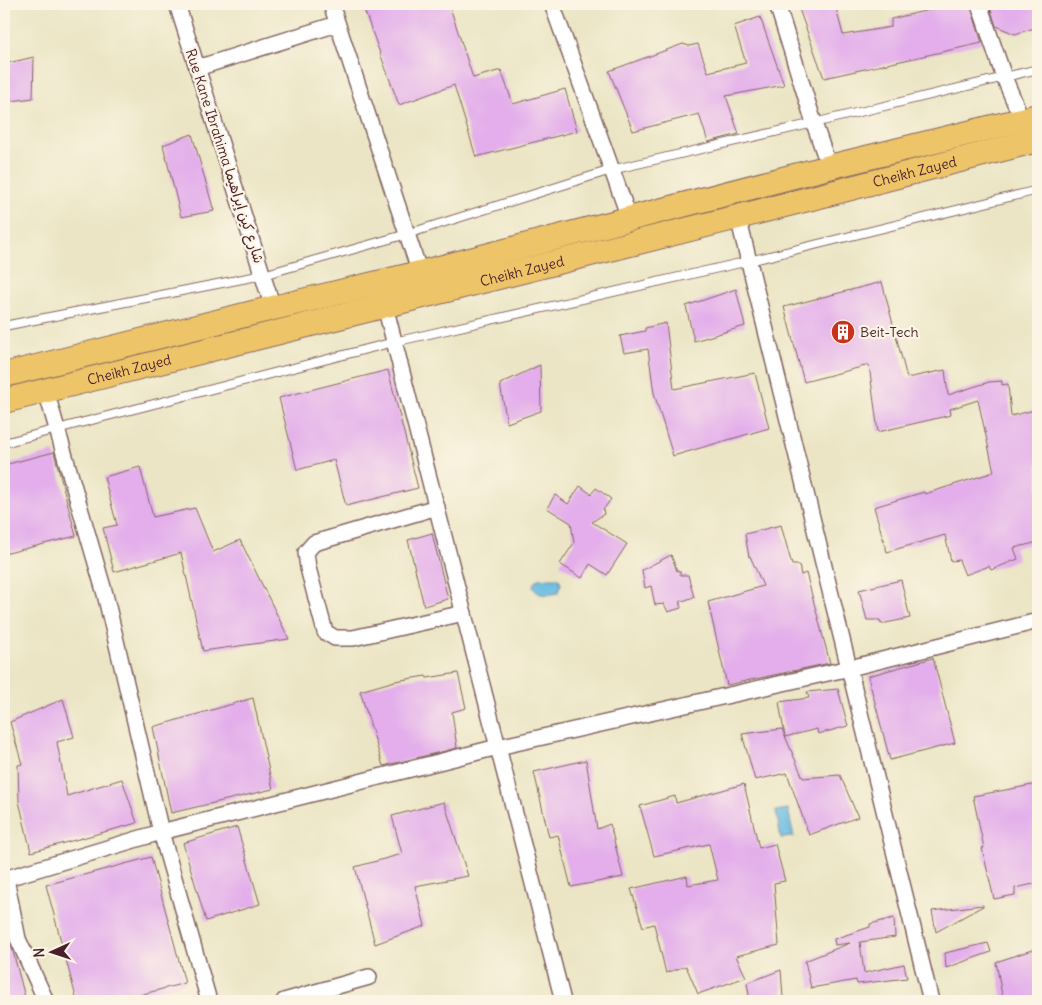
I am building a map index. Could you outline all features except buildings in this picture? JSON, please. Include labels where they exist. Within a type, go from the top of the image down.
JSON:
[{"type":"highway","name":"Cheikh Zayed","points":[[4,375],[420,273],[1030,118]]},
{"type":"highway","name":"Cheikh Zayed","points":[[4,401],[1038,140]]},
{"type":"street","name":"Rue Kane Ibrahima شارع كين إبراهيما","points":[[177,4],[273,308]]},
{"type":"street","points":[[331,4],[420,273]]},
{"type":"street","points":[[552,4],[630,220]]},
{"type":"street","points":[[777,4],[830,168]]},
{"type":"street","points":[[979,4],[1004,77],[1030,118]]},
{"type":"street","points":[[197,68],[337,24]]},
{"type":"street","points":[[738,217],[931,1001]]},
{"type":"street","points":[[385,306],[563,1001]]},
{"type":"street","points":[[46,391],[105,594],[161,832],[209,1001]]},
{"type":"street","points":[[436,507],[314,543],[306,552],[308,568],[325,632],[335,638],[353,638],[464,613]]},
{"type":"street","points":[[46,1001],[18,939],[5,879],[161,832],[498,747],[850,668],[1038,621]]},
{"type":"street","points":[[284,1001],[369,977]]},
{"type":"lane","points":[[4,326],[263,275],[407,234],[611,170],[1038,69]]},
{"type":"lane","points":[[4,443],[394,342],[749,261],[1038,190]]},
{"type":"water","points":[[550,578],[560,580],[561,585],[558,593],[540,594],[533,587],[535,581]]},
{"type":"water","points":[[788,809],[794,837],[781,838],[776,811]]},
{"type":"place","name":"Beit-Tech","points":[[843,332]]}]
